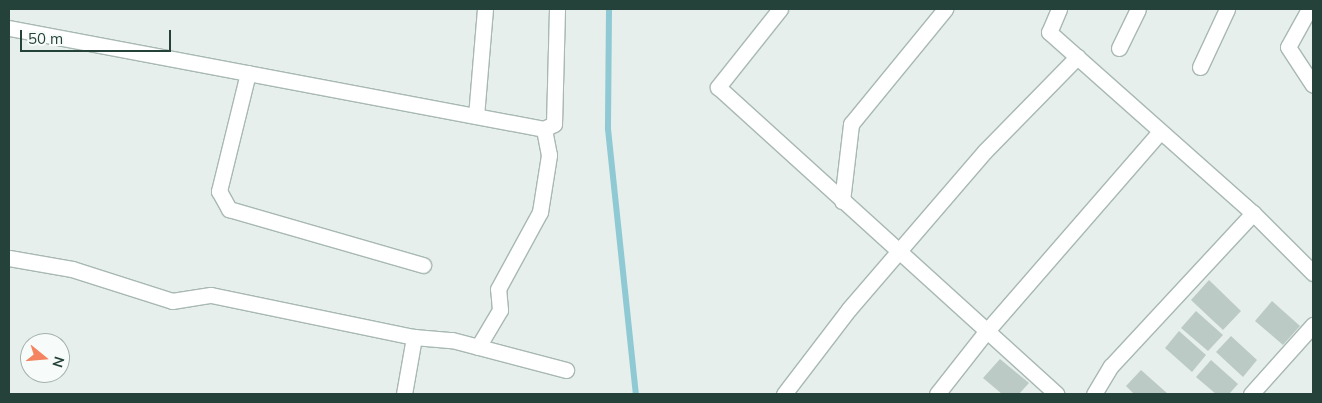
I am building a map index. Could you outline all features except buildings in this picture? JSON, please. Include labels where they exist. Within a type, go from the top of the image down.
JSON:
[{"type":"street","points":[[476,116],[485,9]]},
{"type":"street","points":[[9,28],[544,129],[554,124],[557,9]]},
{"type":"street","points":[[780,9],[718,87],[985,332],[1056,394]]},
{"type":"street","points":[[842,201],[851,124],[945,9]]},
{"type":"street","points":[[1059,9],[1049,32],[1253,213],[1313,273]]},
{"type":"street","points":[[1119,48],[1138,9]]},
{"type":"street","points":[[1200,67],[1227,9]]},
{"type":"street","points":[[1309,9],[1288,47],[1313,84]]},
{"type":"street","points":[[784,394],[849,309],[985,151],[1077,57]]},
{"type":"street","points":[[248,73],[219,191],[228,209],[423,265]]},
{"type":"street","points":[[478,347],[500,310],[498,289],[540,212],[550,155],[544,129]]},
{"type":"street","points":[[937,394],[985,332],[1160,132]]},
{"type":"street","points":[[1094,394],[1111,366],[1253,213]]},
{"type":"street","points":[[9,258],[72,270],[172,301],[211,295],[414,337],[452,340],[566,370]]},
{"type":"street","points":[[1251,394],[1313,324]]},
{"type":"street","points":[[404,394],[414,337]]},
{"type":"waterway","points":[[609,9],[608,129],[636,394]]}]
